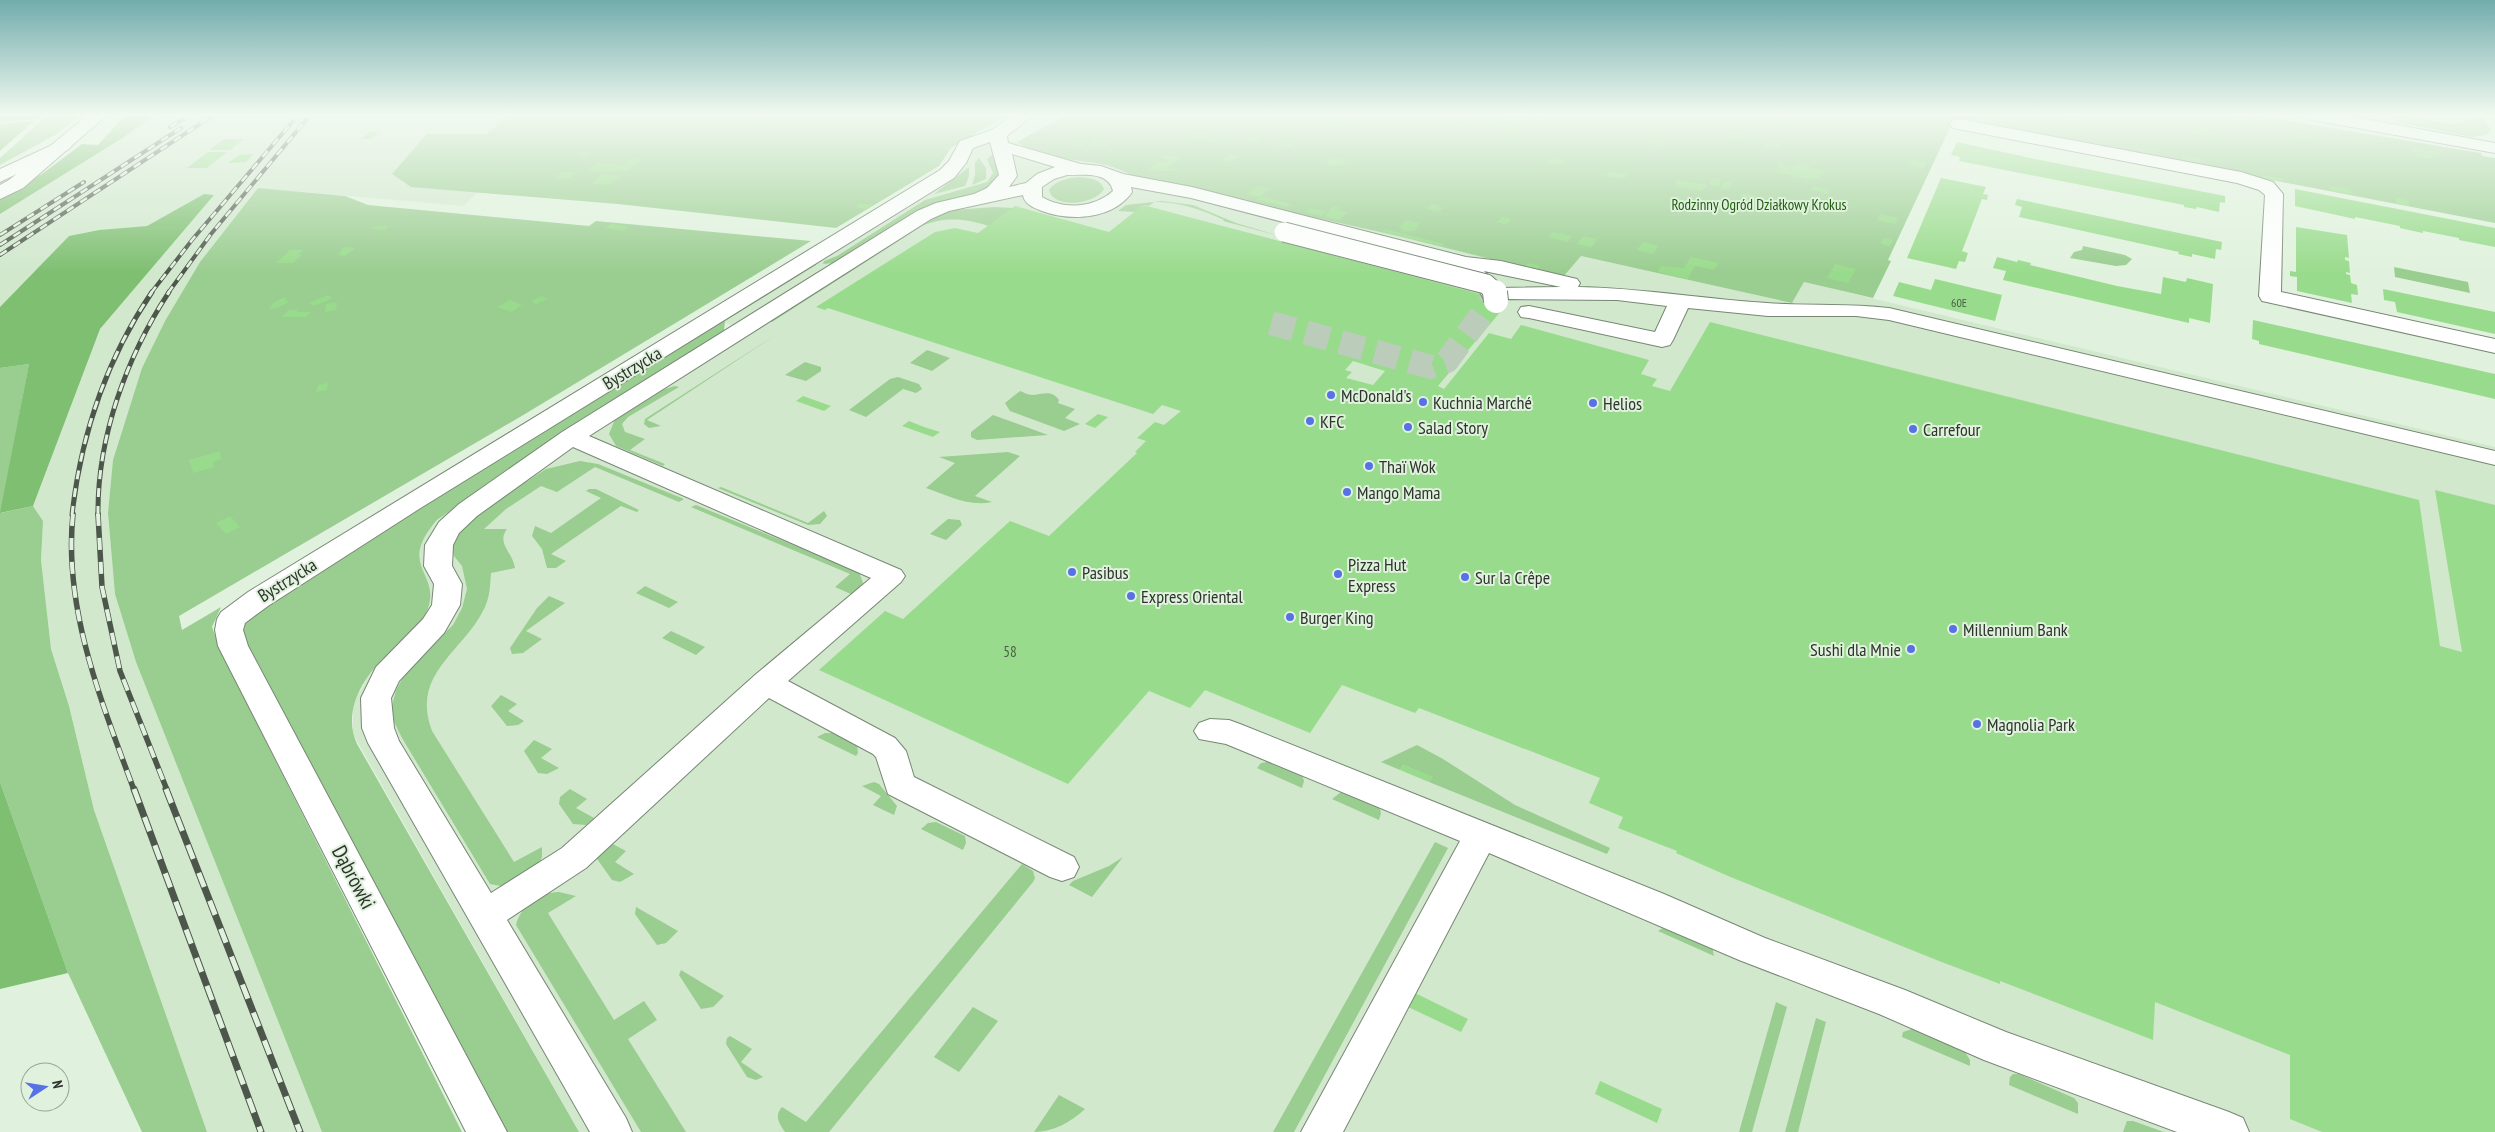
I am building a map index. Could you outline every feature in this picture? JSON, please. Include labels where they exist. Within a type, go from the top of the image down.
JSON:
[{"type":"street","points":[[0,176],[19,167]]},
{"type":"street","points":[[0,192],[16,184],[37,167]]},
{"type":"street","name":"Bystrzycka","points":[[231,619],[258,599],[410,503],[946,174],[953,167]]},
{"type":"street","points":[[968,203],[994,192],[1003,184],[1008,176],[1006,167]]},
{"type":"street","points":[[1024,167],[1036,191],[1059,209],[1081,210],[1109,204],[1158,198],[1218,202],[1245,221],[1486,284],[1496,293],[1495,299]]},
{"type":"street","points":[[1072,167],[1106,173],[1119,179],[1192,193],[1218,202],[1460,261],[1501,267],[1617,294],[1768,310],[1856,310],[1889,314],[2495,458]]},
{"type":"street","points":[[2183,167],[2241,178],[2266,186],[2274,194],[2270,296],[2495,346]]},
{"type":"street","points":[[612,1132],[484,916],[384,743],[378,728],[376,698],[387,675],[434,626],[446,604],[448,584],[438,566],[439,545],[448,528],[468,510],[571,437],[924,215],[943,207],[1036,191],[1055,173],[1079,169]]},
{"type":"street","points":[[1109,204],[1123,192],[1123,185],[1119,179]]},
{"type":"street","points":[[1460,261],[1492,292],[1495,299]]},
{"type":"street","points":[[1460,261],[1499,277],[1580,295]]},
{"type":"street","points":[[1495,299],[1505,294],[1617,294]]},
{"type":"street","points":[[1529,312],[1662,340],[1680,301]]},
{"type":"street","points":[[2028,330],[2495,442]]},
{"type":"street","points":[[484,916],[574,858],[766,683],[891,576],[606,454],[571,437]]},
{"type":"street","name":"Dąbrówki","points":[[231,619],[229,630],[233,646],[487,1132]]},
{"type":"street","points":[[766,683],[884,746],[890,751],[900,785],[1062,867]]},
{"type":"street","points":[[1210,731],[1229,732],[1752,949],[1892,1002],[1998,1046],[2229,1132]]},
{"type":"street","points":[[1321,1132],[1481,835]]},
{"type":"shaded area","points":[[76,167],[504,167],[463,206],[258,188],[200,262],[165,321],[142,368],[113,460],[108,513],[115,594],[136,662],[322,1132],[207,1132],[94,810],[69,706],[51,649],[41,560],[43,521],[33,506],[100,329],[214,195],[204,194],[147,226],[99,230],[69,236],[0,307],[0,214]]},
{"type":"shaded area","points":[[963,167],[1127,167],[1563,277],[1580,256],[1792,303],[1804,282],[2495,447],[2495,1132],[579,1132],[353,734],[353,710],[357,697],[368,677],[385,657],[411,634],[422,571],[418,560],[421,542],[428,530],[450,509],[641,381],[732,325],[717,320],[916,201],[961,170]]},
{"type":"green space","points":[[52,167],[76,167],[0,214],[0,199]]},
{"type":"green space","points":[[398,167],[938,167],[836,228],[618,204],[411,187],[392,174]]},
{"type":"green space","points":[[969,167],[969,176],[965,186],[934,194]]},
{"type":"green space","points":[[975,167],[985,167],[986,179],[972,185]]},
{"type":"green space","points":[[990,167],[1000,167],[1001,176],[988,192],[925,207],[834,263],[823,264],[824,261],[837,256],[925,200],[987,182],[993,173]]},
{"type":"green space","name":"Rodzinny Ogród Działkowy Krokus","points":[[1111,167],[1932,167],[1888,260],[1891,261],[1873,298],[1804,282],[1792,303],[1581,256],[1563,277],[1398,236],[1138,178]]},
{"type":"green space","points":[[2203,167],[2495,167],[2495,223]]},
{"type":"green space","points":[[1079,177],[1097,181],[1104,189],[1093,198],[1075,203],[1059,200],[1052,196],[1049,190],[1055,184]]},
{"type":"green space","points":[[258,188],[345,196],[368,205],[589,226],[596,221],[811,241],[525,414],[179,616],[182,630],[221,607],[212,627],[221,652],[462,1132],[322,1132],[136,662],[115,594],[108,513],[113,460],[142,368],[165,321],[200,262]]},
{"type":"green space","points":[[204,194],[214,195],[100,329],[33,506],[0,513],[29,364],[0,368],[0,307],[69,236],[99,230],[147,226]]},
{"type":"green space","points":[[1162,201],[1193,205],[1236,223],[1280,236],[1223,221],[1198,209],[1173,203],[1154,202],[1149,206],[1143,205],[1135,212],[1118,211],[1126,205]]},
{"type":"green space","points":[[994,207],[1013,208],[989,226],[948,220],[922,226],[772,322],[769,321],[938,215],[953,210]]},
{"type":"green space","points":[[2083,246],[2125,255],[2132,259],[2126,265],[2116,266],[2070,258],[2074,252],[2082,250]]},
{"type":"green space","points":[[818,260],[816,265],[725,321],[724,331],[580,420],[437,520],[425,537],[420,550],[420,561],[430,590],[430,602],[424,617],[412,633],[378,664],[357,696],[352,720],[357,744],[579,1132],[506,1132],[241,633],[241,618]]},
{"type":"green space","points":[[2394,267],[2468,282],[2470,293],[2395,277]]},
{"type":"green space","points":[[777,334],[647,420],[661,426],[649,428],[644,424],[645,419]]},
{"type":"green space","points":[[927,350],[950,358],[932,371],[910,363]]},
{"type":"green space","points":[[805,362],[821,367],[821,371],[806,381],[785,375]]},
{"type":"green space","points":[[29,364],[1,513],[33,506],[43,521],[41,560],[51,649],[69,706],[94,810],[207,1132],[142,1132],[68,973],[0,782],[0,368]]},
{"type":"green space","points":[[898,377],[919,384],[922,389],[916,393],[903,389],[866,417],[849,410],[890,379]]},
{"type":"green space","points":[[675,386],[679,387],[628,417],[622,424],[625,432],[645,439],[630,450],[665,464],[663,466],[616,446],[609,434],[615,419],[665,389]]},
{"type":"green space","points":[[1020,391],[1030,395],[1046,393],[1053,395],[1059,400],[1058,403],[1075,409],[1065,418],[1080,424],[1064,431],[1010,411],[1005,403]]},
{"type":"green space","points":[[993,415],[1048,435],[977,440],[971,437],[971,432]]},
{"type":"green space","points":[[1008,452],[1020,456],[975,496],[992,502],[966,502],[926,488],[955,463],[939,457]]},
{"type":"green space","points":[[580,461],[598,464],[684,499],[679,502],[595,467],[557,492],[541,486],[506,509],[484,529],[507,529],[503,539],[504,544],[515,568],[491,573],[489,595],[485,607],[476,623],[442,664],[434,678],[428,693],[427,711],[432,731],[514,862],[542,847],[542,857],[538,867],[506,887],[490,884],[402,738],[390,714],[396,690],[409,667],[453,625],[462,608],[467,589],[462,566],[454,556],[451,545],[457,533],[491,504],[546,469]]},
{"type":"green space","points":[[721,487],[808,523],[824,511],[827,516],[820,524],[808,525],[718,488]]},
{"type":"green space","points":[[596,489],[639,510],[637,512],[621,506],[551,554],[566,561],[556,568],[547,568],[542,549],[532,536],[535,526],[551,533],[601,498],[586,491]]},
{"type":"green space","points":[[696,505],[859,572],[863,583],[853,595],[835,587],[850,574],[691,507]]},
{"type":"green space","points":[[948,519],[960,520],[962,525],[946,540],[930,534]]},
{"type":"green space","points":[[645,586],[678,602],[669,608],[636,593]]},
{"type":"green space","points":[[549,596],[565,603],[526,631],[542,639],[523,653],[512,654],[510,648],[537,608]]},
{"type":"green space","points":[[671,631],[705,647],[696,655],[662,638]]},
{"type":"green space","points":[[501,695],[517,704],[508,711],[524,721],[518,725],[507,726],[491,706]]},
{"type":"green space","points":[[825,733],[833,733],[857,744],[858,753],[856,756],[817,737]]},
{"type":"green space","points":[[534,740],[552,749],[541,758],[559,768],[547,774],[538,773],[524,751]]},
{"type":"green space","points":[[1417,745],[1443,759],[1515,805],[1610,848],[1607,854],[1429,782],[1432,777],[1403,765],[1400,770],[1381,762]]},
{"type":"green space","points":[[1272,761],[1302,774],[1304,781],[1302,788],[1257,768],[1261,763]]},
{"type":"green space","points":[[0,782],[68,973],[0,989]]},
{"type":"green space","points":[[874,782],[879,784],[897,806],[894,815],[873,805],[881,796],[862,786]]},
{"type":"green space","points":[[570,789],[587,799],[576,808],[594,818],[586,825],[573,824],[559,804],[560,797]]},
{"type":"green space","points":[[1341,792],[1347,792],[1379,805],[1381,813],[1379,820],[1332,799]]},
{"type":"green space","points":[[936,822],[965,836],[966,843],[963,850],[921,829],[928,823]]},
{"type":"green space","points":[[607,841],[626,851],[615,862],[634,874],[620,882],[612,880],[595,856]]},
{"type":"green space","points":[[1435,842],[1448,848],[1294,1132],[1273,1132]]},
{"type":"green space","points":[[1123,857],[1092,897],[1069,885],[1073,881],[1109,866]]},
{"type":"green space","points":[[1022,864],[1033,871],[1035,878],[1033,882],[829,1132],[785,1132],[779,1123],[778,1116],[782,1107],[806,1122]]},
{"type":"green space","points":[[559,892],[576,896],[548,913],[614,1020],[644,1001],[657,1020],[628,1039],[686,1132],[641,1132],[516,925],[522,912],[532,902],[545,895]]},
{"type":"green space","points":[[636,907],[678,931],[666,943],[657,945],[635,914]]},
{"type":"green space","points":[[1666,926],[1712,946],[1714,956],[1658,931]]},
{"type":"green space","points":[[681,970],[724,996],[713,1007],[701,1009],[679,975]]},
{"type":"green space","points":[[1776,1002],[1787,1007],[1752,1132],[1739,1132]]},
{"type":"green space","points":[[973,1007],[998,1021],[959,1072],[934,1057]]},
{"type":"green space","points":[[1816,1018],[1826,1022],[1798,1132],[1785,1132]]},
{"type":"green space","points":[[1912,1029],[1965,1052],[1970,1060],[1970,1066],[1902,1037],[1903,1032]]},
{"type":"green space","points":[[730,1036],[752,1049],[741,1062],[763,1077],[756,1080],[747,1077],[726,1044],[727,1038]]},
{"type":"green space","points":[[2013,1074],[2019,1074],[2074,1098],[2078,1103],[2078,1114],[2009,1085],[2010,1077]]},
{"type":"green space","points":[[1059,1095],[1085,1109],[1061,1125],[1041,1132],[1034,1132]]},
{"type":"green space","points":[[2127,1121],[2133,1121],[2164,1132],[2123,1132]]},
{"type":"building","points":[[189,167],[208,167],[207,168],[187,168]]},
{"type":"building","points":[[593,167],[632,167],[628,171],[587,172]]},
{"type":"building","points":[[1152,167],[1175,169],[1174,171],[1148,170]]},
{"type":"building","points":[[1779,167],[1810,167],[1826,170],[1822,173],[1825,174],[1817,178],[1807,179],[1776,172]]},
{"type":"building","points":[[1989,167],[2075,167],[2225,196],[2225,203],[2220,202],[2219,212],[2197,207],[2196,209],[2184,207],[2184,205]]},
{"type":"building","points":[[1609,171],[1628,174],[1625,178],[1605,177]]},
{"type":"building","points":[[562,172],[575,173],[569,179],[555,178]]},
{"type":"building","points":[[602,174],[620,175],[610,185],[591,184]]},
{"type":"building","points":[[2261,175],[2282,178],[2283,182],[2263,178]]},
{"type":"building","points":[[1711,178],[1721,180],[1719,187],[1710,185]]},
{"type":"building","points":[[1941,178],[1986,187],[1983,194],[1988,195],[1987,200],[1982,199],[1962,251],[1968,253],[1965,262],[1959,261],[1956,269],[1907,258]]},
{"type":"building","points":[[1678,180],[1708,185],[1701,191],[1674,186]]},
{"type":"building","points":[[1724,182],[1732,183],[1728,190],[1720,188]]},
{"type":"building","points":[[1257,186],[1270,189],[1259,197],[1247,194]]},
{"type":"building","points":[[1813,186],[1829,190],[1828,194],[1811,190]]},
{"type":"building","points":[[2329,186],[2348,188],[2354,194],[2331,191]]},
{"type":"building","points":[[2295,189],[2495,228],[2495,247],[2459,240],[2459,238],[2423,231],[2423,233],[2400,228],[2400,226],[2355,217],[2355,219],[2295,206]]},
{"type":"building","points":[[1742,193],[1757,196],[1755,199],[1740,196]]},
{"type":"building","points":[[1264,197],[1291,204],[1287,207],[1255,199]]},
{"type":"building","points":[[2396,197],[2409,200],[2409,206],[2396,203]]},
{"type":"building","points":[[2017,199],[2222,242],[2221,250],[2216,249],[2215,259],[2192,254],[2192,257],[2178,254],[2179,252],[2019,217],[2022,207],[2015,205]]},
{"type":"building","points":[[860,203],[873,204],[866,209],[855,207]]},
{"type":"building","points":[[1432,204],[1443,208],[1439,212],[1426,209]]},
{"type":"building","name":"Magnolia Park","points":[[1143,205],[1484,295],[1507,304],[1438,386],[1444,389],[1489,333],[1511,339],[1521,325],[1649,360],[1641,374],[1657,379],[1652,386],[1670,391],[1710,322],[2419,500],[2440,646],[2462,652],[2435,490],[2495,505],[2495,1132],[2322,1132],[2290,1119],[2290,1055],[2155,1002],[2153,1040],[2000,981],[2000,984],[1939,961],[1728,876],[1676,853],[1677,851],[1618,828],[1623,817],[1589,803],[1600,778],[1419,708],[1415,713],[1342,685],[1310,733],[1205,690],[1190,708],[1149,691],[1068,784],[819,670],[885,611],[903,619],[1010,521],[1049,536],[1137,453],[1135,452],[1146,441],[1137,438],[1155,422],[1164,425],[1181,411],[1162,405],[1153,414],[828,308],[825,310],[816,307],[935,232],[955,228],[978,233],[1015,206],[1109,232]],"holes":[[[1353,361],[1385,371],[1373,385],[1346,378],[1352,372],[1345,370]]]},
{"type":"building","points":[[1333,206],[1340,208],[1338,210],[1348,212],[1339,220],[1324,217]]},
{"type":"building","points":[[1310,208],[1326,211],[1321,216],[1306,212]]},
{"type":"building","points":[[1880,214],[1898,218],[1895,224],[1877,220]]},
{"type":"building","points":[[1502,217],[1511,219],[1506,225],[1497,222]]},
{"type":"building","points":[[1405,220],[1420,223],[1415,231],[1401,232],[1403,229],[1399,228]]},
{"type":"building","points":[[612,224],[629,227],[623,231],[605,228]]},
{"type":"building","points":[[376,226],[389,226],[385,230],[371,229]]},
{"type":"building","points":[[2296,227],[2347,235],[2349,258],[2345,257],[2345,260],[2349,261],[2350,273],[2346,272],[2346,274],[2350,275],[2351,283],[2357,285],[2358,295],[2351,294],[2352,303],[2297,291],[2297,277],[2290,276],[2290,271],[2296,272]]},
{"type":"building","points":[[1385,229],[1444,244],[1441,246],[1382,231]]},
{"type":"building","points":[[1552,232],[1572,236],[1568,242],[1548,237]]},
{"type":"building","points":[[1583,236],[1597,239],[1592,247],[1577,244]]},
{"type":"building","points":[[1884,238],[1894,240],[1889,246],[1880,243]]},
{"type":"building","points":[[1643,242],[1658,246],[1653,254],[1637,250]]},
{"type":"building","points":[[344,247],[355,248],[345,256],[338,255]]},
{"type":"building","points":[[290,250],[303,250],[298,255],[302,255],[293,263],[276,263]]},
{"type":"building","points":[[1691,257],[1719,263],[1714,270],[1695,266],[1687,279],[1658,272],[1661,266],[1684,268]]},
{"type":"building","points":[[1997,257],[2031,263],[2030,265],[2117,286],[2161,294],[2163,277],[2186,282],[2187,278],[2213,284],[2210,323],[2189,318],[2189,323],[2003,280],[2006,271],[1993,268]]},
{"type":"building","points":[[1528,263],[1540,266],[1537,270],[1525,267]]},
{"type":"building","points":[[1835,264],[1856,269],[1848,283],[1827,278]]},
{"type":"building","points":[[1935,279],[2002,295],[1995,321],[1893,296],[1899,282],[1931,290]]},
{"type":"building","points":[[2383,289],[2495,312],[2495,334],[2397,312],[2395,302],[2384,300]]},
{"type":"building","points":[[328,295],[333,298],[314,306],[309,303]]},
{"type":"building","points":[[542,296],[547,299],[536,304],[531,301]]},
{"type":"building","points":[[285,297],[286,301],[288,301],[287,303],[277,308],[269,309],[273,303]]},
{"type":"building","points":[[510,300],[522,305],[511,312],[497,307]]},
{"type":"building","points":[[337,302],[336,310],[325,312],[326,304]]},
{"type":"building","points":[[289,310],[311,312],[306,317],[282,317]]},
{"type":"building","points":[[2253,320],[2495,374],[2495,399],[2259,344],[2259,341],[2252,339]]},
{"type":"building","points":[[328,383],[327,390],[316,392],[318,385]]},
{"type":"building","points":[[803,396],[831,406],[824,411],[796,401]]},
{"type":"building","points":[[1098,414],[1108,417],[1095,428],[1085,424]]},
{"type":"building","points":[[909,421],[940,432],[933,437],[902,426]]},
{"type":"building","points":[[220,451],[221,459],[213,462],[214,467],[193,473],[189,460]]},
{"type":"building","points":[[230,516],[240,527],[226,534],[216,523]]},
{"type":"building","points":[[1403,765],[1433,777],[1429,782],[1400,770]]},
{"type":"building","points":[[1413,992],[1468,1019],[1461,1032],[1406,1006]]},
{"type":"building","points":[[1600,1081],[1662,1109],[1657,1123],[1595,1094]]},
{"type":"tunnel","points":[[1271,323],[1431,367],[1447,361],[1494,298]]},
{"type":"railway","points":[[0,245],[121,167]]},
{"type":"railway","points":[[0,255],[134,167]]},
{"type":"railway","points":[[151,293],[192,240],[254,167]]},
{"type":"railway","points":[[168,293],[211,234],[267,167]]},
{"type":"railway","points":[[0,235],[84,182]]},
{"type":"railway","points":[[72,515],[82,456],[98,399],[121,344],[152,292]]},
{"type":"railway","points":[[98,514],[103,456],[117,398],[140,343],[169,292]]},
{"type":"railway","points":[[73,514],[71,550],[79,620],[98,689],[134,790]]},
{"type":"railway","points":[[98,514],[102,587],[120,671],[167,790]]},
{"type":"railway","points":[[134,789],[261,1132]]},
{"type":"railway","points":[[166,789],[300,1132]]},
{"type":"place","name":"McDonald's","points":[[1331,395]]},
{"type":"place","name":"Kuchnia Marché","points":[[1423,402]]},
{"type":"place","name":"Helios","points":[[1593,403]]},
{"type":"place","name":"KFC","points":[[1310,421]]},
{"type":"place","name":"Salad Story","points":[[1408,427]]},
{"type":"place","name":"Carrefour","points":[[1913,429]]},
{"type":"place","name":"Thaï Wok","points":[[1369,466]]},
{"type":"place","name":"Mango Mama","points":[[1347,492]]},
{"type":"place","name":"Pasibus","points":[[1072,572]]},
{"type":"place","name":"Pizza Hut Express","points":[[1338,574]]},
{"type":"place","name":"Sur la Crêpe","points":[[1465,577]]},
{"type":"place","name":"Express Oriental","points":[[1131,596]]},
{"type":"place","name":"Burger King","points":[[1290,617]]},
{"type":"place","name":"Millennium Bank","points":[[1953,629]]},
{"type":"place","name":"Sushi dla Mnie","points":[[1911,649]]},
{"type":"place","name":"Magnolia Park","points":[[1977,724]]}]
